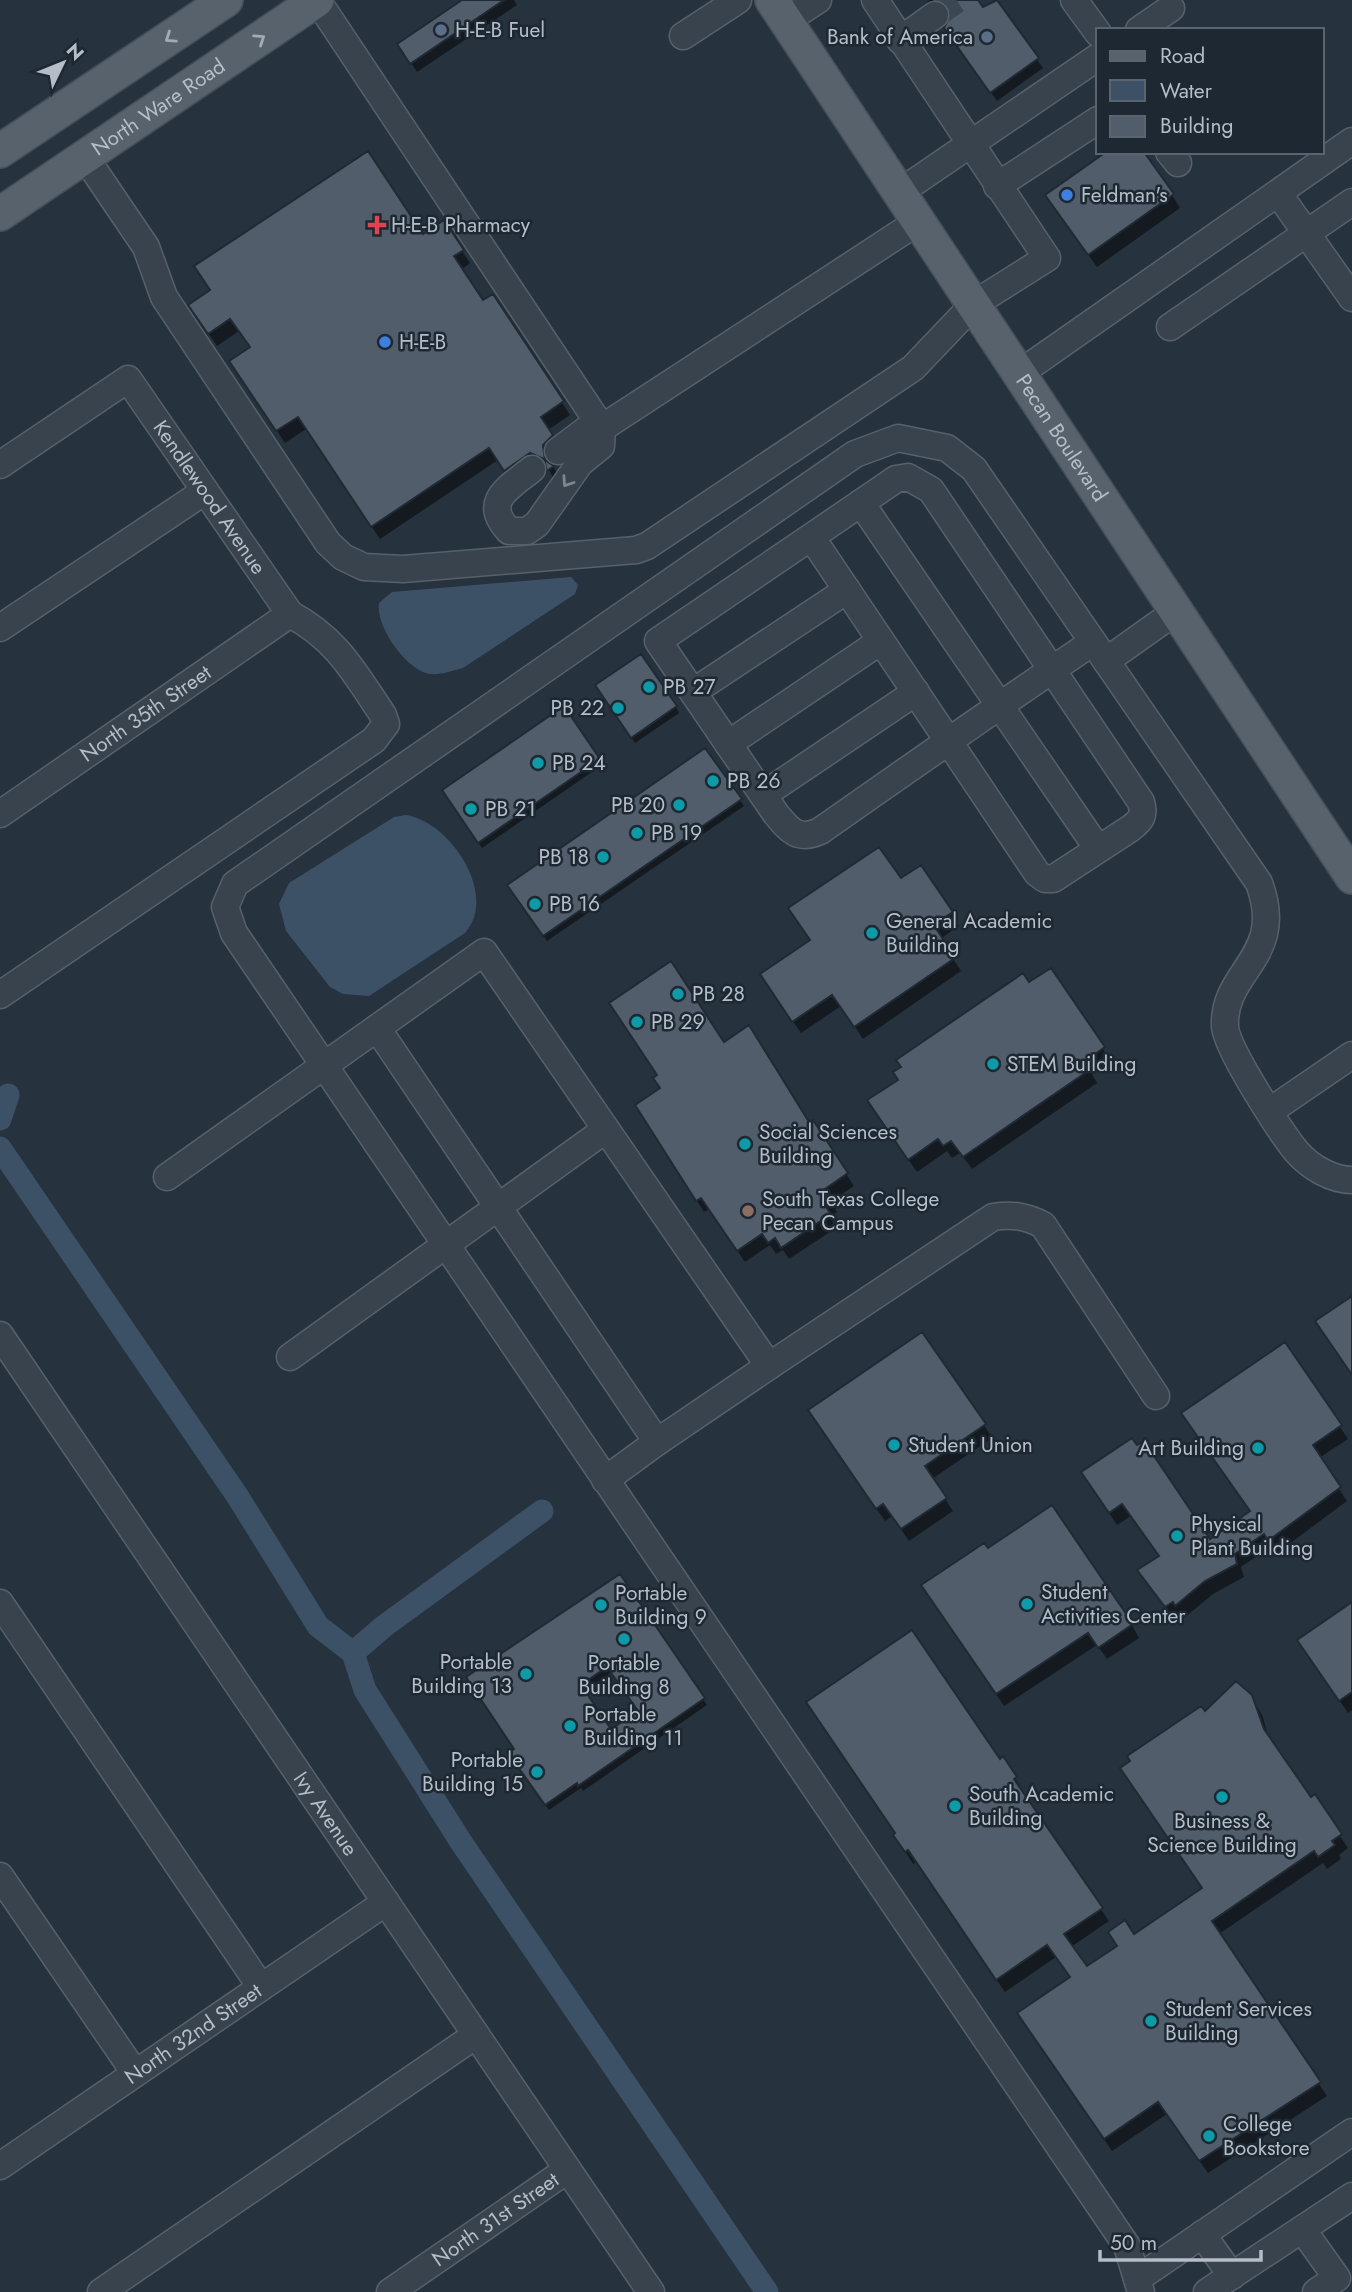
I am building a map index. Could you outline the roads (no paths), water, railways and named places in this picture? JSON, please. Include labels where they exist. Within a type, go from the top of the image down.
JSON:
[{"type":"main road","points":[[0,151],[226,0]]},
{"type":"main road","name":"North Ware Road","points":[[0,214],[317,0]]},
{"type":"main road","name":"Pecan Boulevard","points":[[779,11],[1352,877]]},
{"type":"street","points":[[317,0],[600,424],[601,446],[580,463],[537,524],[527,531],[509,531],[500,522],[496,511],[498,501],[504,492],[533,469]]},
{"type":"street","points":[[683,36],[738,0]]},
{"type":"street","points":[[779,11],[818,0]]},
{"type":"street","points":[[85,157],[146,247],[164,297],[328,543],[343,557],[363,567],[403,569],[636,550],[647,546],[913,368],[974,304],[1047,258],[969,145],[875,0]]},
{"type":"street","points":[[1074,0],[1096,30]]},
{"type":"street","points":[[1142,28],[1171,8]]},
{"type":"street","points":[[900,40],[935,15]]},
{"type":"street","points":[[900,192],[1096,61]]},
{"type":"street","points":[[997,186],[1096,121]]},
{"type":"street","points":[[1020,373],[1352,141]]},
{"type":"street","points":[[1278,193],[1306,233],[1348,284]]},
{"type":"street","points":[[1170,327],[1352,202]]},
{"type":"street","points":[[558,451],[919,221]]},
{"type":"street","name":"Kendlewood Avenue","points":[[0,465],[128,379],[290,614]]},
{"type":"street","points":[[1349,2141],[1202,2234],[1139,2286],[1126,2246],[234,933],[225,906],[235,884],[855,454],[898,438],[947,448],[974,470],[1259,883],[1267,905],[1265,932],[1256,958],[1234,988],[1227,1009],[1225,1028],[1231,1052],[1297,1152],[1317,1168],[1339,1180],[1352,1180]]},
{"type":"street","points":[[658,641],[896,479],[908,477],[931,490],[1053,669],[1141,802],[1144,811],[1141,820],[1053,879],[1045,879],[1037,873],[811,537]]},
{"type":"street","points":[[0,628],[205,491]]},
{"type":"street","points":[[861,503],[1098,849]]},
{"type":"street","points":[[693,692],[847,590]]},
{"type":"street","points":[[636,606],[788,829],[796,835],[806,837],[1053,669],[1099,651],[1175,612]]},
{"type":"street","points":[[0,996],[382,733],[386,724],[383,715],[331,642],[317,628],[290,614]]},
{"type":"street","name":"North 35th Street","points":[[0,814],[290,614]]},
{"type":"street","points":[[728,744],[881,641]]},
{"type":"street","points":[[763,795],[916,692]]},
{"type":"street","points":[[167,1177],[484,952],[769,1366]]},
{"type":"street","points":[[377,1028],[657,1442]]},
{"type":"street","points":[[1270,1111],[1352,1055]]},
{"type":"street","points":[[290,1357],[605,1130]]},
{"type":"street","points":[[605,1480],[769,1366],[993,1217],[1010,1214],[1028,1217],[1043,1225],[1156,1396]]},
{"type":"street","name":"Ivy Avenue","points":[[0,1335],[650,2292]]},
{"type":"street","points":[[0,1603],[261,1987]]},
{"type":"street","points":[[0,1876],[135,2073]]},
{"type":"street","name":"North 32nd Street","points":[[0,2166],[386,1902]]},
{"type":"street","points":[[101,2292],[476,2035]]},
{"type":"street","name":"North 31st Street","points":[[390,2292],[567,2169]]},
{"type":"street","points":[[1207,2292],[1352,2196]]},
{"type":"street","points":[[1303,2229],[1338,2283]]},
{"type":"street","points":[[1202,2234],[1231,2276]]},
{"type":"water","points":[[571,577],[578,585],[575,594],[463,668],[442,673],[430,674],[412,665],[387,635],[379,613],[379,603],[392,592]]},
{"type":"water","points":[[406,815],[423,820],[439,831],[465,862],[473,880],[476,899],[474,917],[465,933],[369,996],[343,994],[330,987],[286,931],[279,904],[289,883],[394,817]]},
{"type":"waterway","points":[[0,1119],[8,1095]]},
{"type":"waterway","points":[[0,1148],[238,1497],[318,1626],[353,1653],[383,1627],[542,1511]]},
{"type":"waterway","points":[[353,1653],[365,1690],[461,1842],[767,2292]]},
{"type":"tunnel","points":[[935,15],[957,0]]},
{"type":"place","name":"H-E-B Fuel","points":[[441,30]]},
{"type":"place","name":"Bank of America","points":[[987,37]]},
{"type":"place","name":"Feldman's","points":[[1067,195]]},
{"type":"place","name":"H-E-B Pharmacy","points":[[377,225]]},
{"type":"place","name":"H-E-B","points":[[385,342]]},
{"type":"place","name":"PB 27","points":[[649,687]]},
{"type":"place","name":"PB 22","points":[[618,708]]},
{"type":"place","name":"PB 24","points":[[538,763]]},
{"type":"place","name":"PB 26","points":[[713,781]]},
{"type":"place","name":"PB 20","points":[[679,805]]},
{"type":"place","name":"PB 21","points":[[471,809]]},
{"type":"place","name":"PB 19","points":[[637,833]]},
{"type":"place","name":"PB 18","points":[[603,857]]},
{"type":"place","name":"PB 16","points":[[535,904]]},
{"type":"place","name":"General Academic Building","points":[[872,933]]},
{"type":"place","name":"PB 28","points":[[678,994]]},
{"type":"place","name":"PB 29","points":[[637,1022]]},
{"type":"place","name":"STEM Building","points":[[993,1064]]},
{"type":"place","name":"Social Sciences Building","points":[[745,1144]]},
{"type":"place","name":"South Texas College Pecan Campus","points":[[748,1211]]},
{"type":"place","name":"Student Union","points":[[894,1445]]},
{"type":"place","name":"Art Building","points":[[1258,1448]]},
{"type":"place","name":"Physical Plant Building","points":[[1177,1536]]},
{"type":"place","name":"Student Activities Center","points":[[1027,1604]]},
{"type":"place","name":"Portable Building 9","points":[[601,1605]]},
{"type":"place","name":"Portable Building 8","points":[[624,1639]]},
{"type":"place","name":"Portable Building 13","points":[[526,1674]]},
{"type":"place","name":"Portable Building 11","points":[[570,1726]]},
{"type":"place","name":"Portable Building 15","points":[[537,1772]]},
{"type":"place","name":"Business & Science Building","points":[[1222,1797]]},
{"type":"place","name":"South Academic Building","points":[[955,1806]]},
{"type":"place","name":"Student Services Building","points":[[1151,2021]]},
{"type":"place","name":"College Bookstore","points":[[1209,2136]]}]
